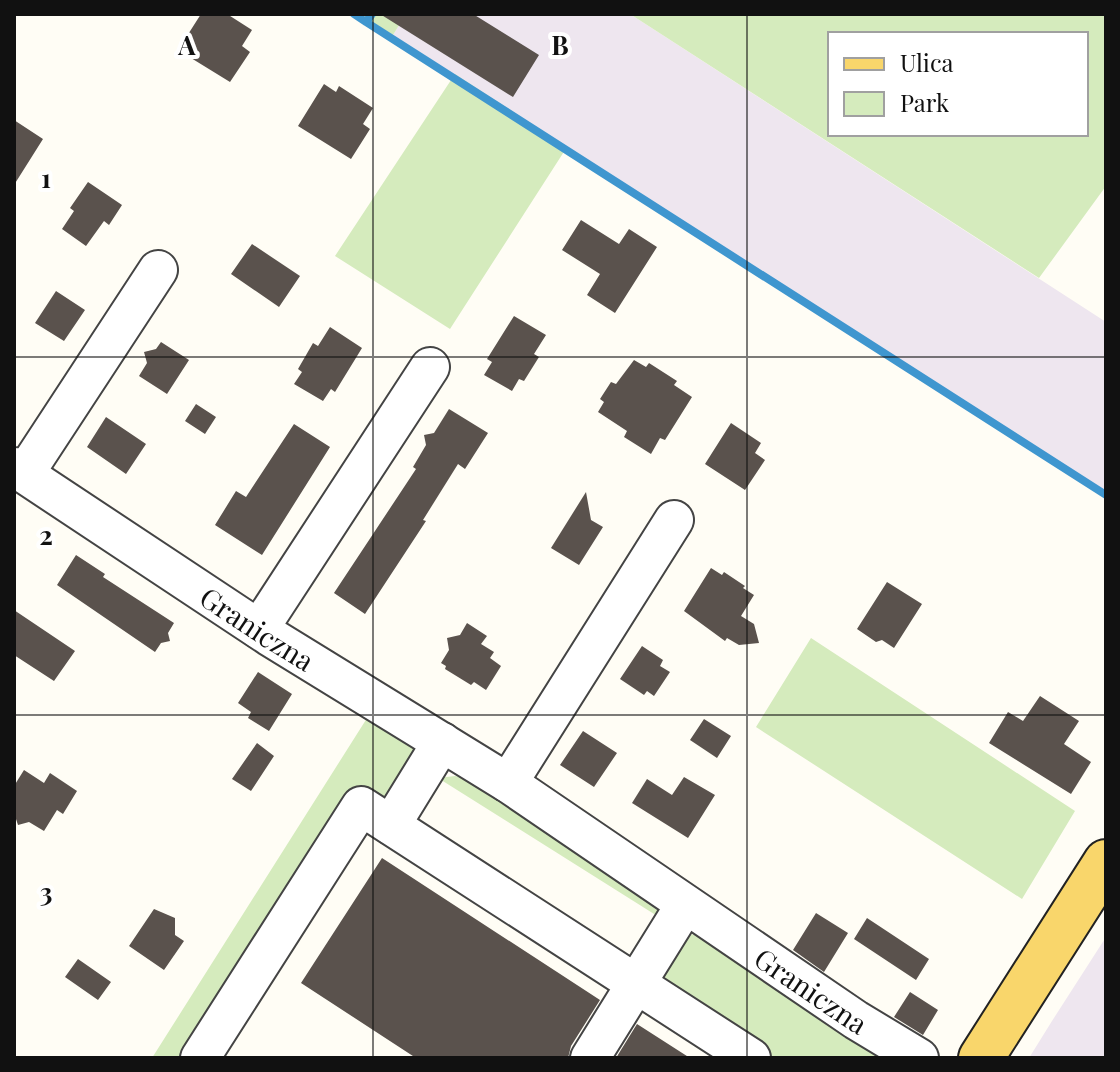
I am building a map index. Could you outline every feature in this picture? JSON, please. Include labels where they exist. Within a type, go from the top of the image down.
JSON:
[{"type":"main road","points":[[981,1058],[1106,862]]},
{"type":"street","points":[[19,470],[158,270]]},
{"type":"street","points":[[259,629],[430,367]]},
{"type":"street","name":"Graniczna","points":[[19,470],[259,629],[508,783],[856,1020],[919,1058]]},
{"type":"street","points":[[508,783],[674,520]]},
{"type":"street","points":[[391,825],[442,742]]},
{"type":"street","points":[[200,1058],[361,806],[751,1058]]},
{"type":"street","points":[[590,1058],[685,905]]},
{"type":"shaded area","points":[[406,14],[630,14],[1106,322],[1106,492],[393,35]]},
{"type":"shaded area","points":[[1106,937],[1106,1058],[1029,1058],[1052,1021]]},
{"type":"green space","points":[[359,14],[406,14],[393,35]]},
{"type":"green space","points":[[630,14],[1106,14],[1106,186],[1039,278]]},
{"type":"green space","points":[[455,74],[567,147],[450,329],[335,256]]},
{"type":"green space","points":[[811,638],[1075,811],[1022,899],[756,727]]},
{"type":"green space","points":[[369,715],[417,742],[415,763],[191,1058],[152,1058]]},
{"type":"green space","points":[[455,776],[470,779],[662,898],[662,919],[438,778]]},
{"type":"green space","points":[[685,934],[700,935],[892,1058],[765,1058],[662,986],[663,962]]},
{"type":"building","points":[[201,14],[227,14],[252,30],[242,46],[250,52],[230,82],[178,50]]},
{"type":"building","points":[[380,14],[473,14],[539,55],[513,97]]},
{"type":"building","points":[[324,84],[336,92],[339,86],[373,108],[363,124],[370,129],[351,159],[298,126]]},
{"type":"building","points":[[14,120],[43,139],[14,185]]},
{"type":"building","points":[[88,182],[122,205],[109,225],[104,221],[86,246],[62,229],[74,211],[70,208]]},
{"type":"building","points":[[581,220],[619,244],[629,229],[657,247],[615,313],[587,295],[600,274],[562,250]]},
{"type":"building","points":[[252,244],[300,276],[279,307],[231,274]]},
{"type":"building","points":[[56,291],[85,310],[64,341],[35,323]]},
{"type":"building","points":[[514,316],[546,335],[534,354],[539,357],[524,381],[519,379],[512,391],[484,375],[492,362],[487,359]]},
{"type":"building","points":[[330,327],[362,348],[335,392],[331,389],[323,401],[294,384],[302,372],[298,369],[313,343],[318,346]]},
{"type":"building","points":[[161,342],[189,360],[167,394],[139,376],[147,363],[144,352],[156,349]]},
{"type":"building","points":[[634,360],[646,367],[649,363],[677,381],[674,385],[692,397],[665,440],[660,438],[651,454],[624,437],[627,431],[598,412],[604,402],[600,399],[611,382],[616,384]]},
{"type":"building","points":[[196,404],[216,417],[205,434],[185,421]]},
{"type":"building","points":[[449,409],[488,433],[465,469],[458,464],[423,520],[426,521],[365,614],[334,593],[416,469],[413,467],[426,445],[424,435],[434,433]]},
{"type":"building","points":[[106,417],[146,444],[126,474],[87,447]]},
{"type":"building","points":[[731,423],[761,443],[755,453],[765,460],[745,490],[705,464]]},
{"type":"building","points":[[294,424],[330,447],[262,555],[215,525],[236,491],[246,497]]},
{"type":"building","points":[[586,492],[591,520],[603,527],[579,565],[551,548]]},
{"type":"building","points":[[76,555],[105,574],[103,577],[174,623],[168,633],[170,641],[161,643],[155,652],[57,585]]},
{"type":"building","points":[[711,568],[722,575],[724,572],[754,595],[741,616],[754,624],[759,643],[739,645],[727,638],[725,641],[684,611]]},
{"type":"building","points":[[887,582],[922,604],[894,648],[882,640],[876,642],[857,629]]},
{"type":"building","points":[[14,610],[75,651],[54,681],[14,655]]},
{"type":"building","points":[[467,623],[487,636],[481,644],[494,652],[490,658],[501,666],[486,690],[474,682],[471,685],[445,669],[446,666],[441,663],[449,650],[447,638],[460,635]]},
{"type":"building","points":[[642,646],[663,660],[660,666],[670,672],[654,696],[647,691],[644,695],[620,679]]},
{"type":"building","points":[[258,672],[292,694],[269,731],[248,718],[251,712],[238,703]]},
{"type":"building","points":[[1040,696],[1079,721],[1064,744],[1091,762],[1071,794],[989,743],[1008,712],[1023,721]]},
{"type":"building","points":[[704,719],[731,736],[717,758],[690,740]]},
{"type":"building","points":[[583,731],[617,753],[594,787],[560,765]]},
{"type":"building","points":[[257,743],[274,756],[251,791],[232,779]]},
{"type":"building","points":[[24,770],[44,783],[50,773],[77,791],[63,814],[57,810],[44,831],[29,822],[18,825],[14,813],[14,786]]},
{"type":"building","points":[[684,777],[715,795],[688,838],[632,803],[647,779],[672,795]]},
{"type":"building","points":[[382,858],[600,1000],[571,1046],[568,1058],[416,1058],[301,983]]},
{"type":"building","points":[[154,909],[175,918],[175,935],[184,941],[164,970],[129,946]]},
{"type":"building","points":[[816,913],[848,933],[824,972],[793,950]]},
{"type":"building","points":[[867,918],[929,959],[916,980],[854,939]]},
{"type":"building","points":[[78,959],[111,982],[98,1000],[65,977]]},
{"type":"building","points":[[910,992],[938,1010],[923,1035],[894,1017]]},
{"type":"building","points":[[637,1024],[690,1058],[616,1058]]},
{"type":"waterway","points":[[354,14],[366,22]]},
{"type":"waterway","points":[[372,14],[366,22],[1106,495]]}]
